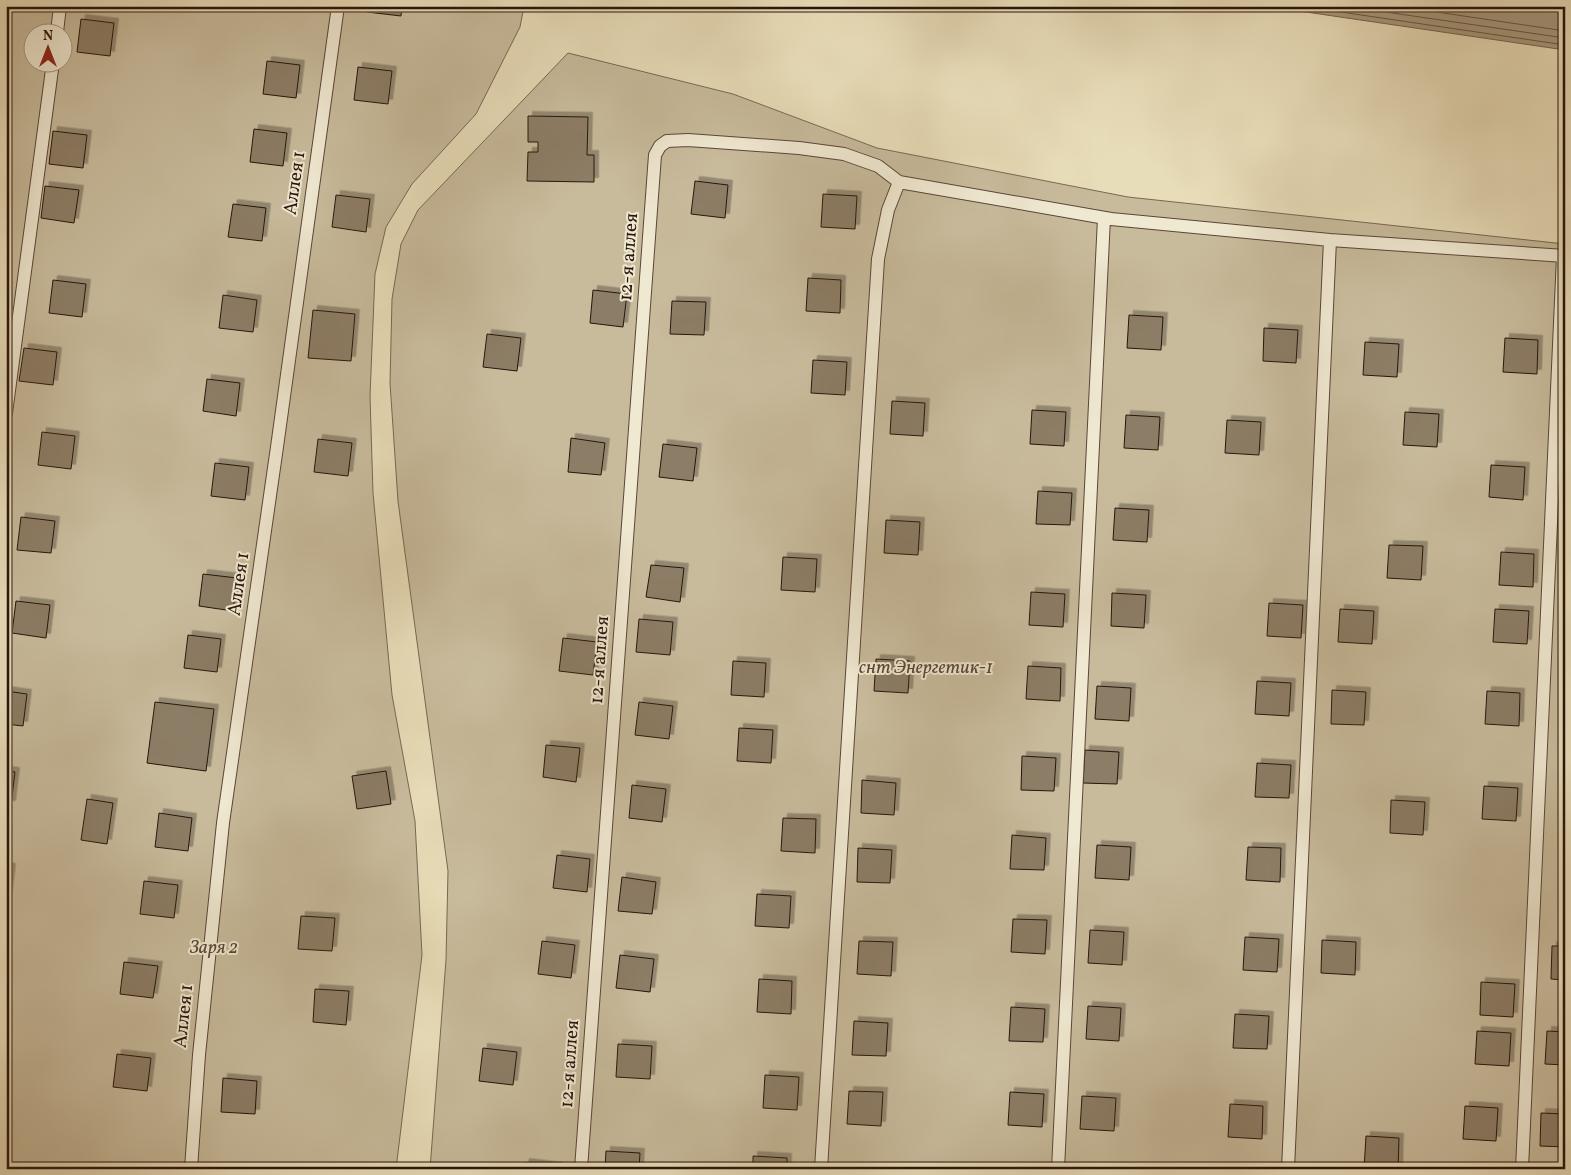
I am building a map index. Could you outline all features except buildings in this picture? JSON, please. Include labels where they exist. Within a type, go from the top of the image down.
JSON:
[{"type":"lane","points":[[58,22],[60,6]]},
{"type":"lane","name":"Аллея 1","points":[[192,1169],[199,1054],[223,823],[279,438],[338,6]]},
{"type":"lane","points":[[6,413],[52,72]]},
{"type":"lane","name":"12-я аллея","points":[[581,1169],[655,155],[660,146],[668,141],[688,140],[799,148],[844,154],[878,166],[899,182]]},
{"type":"lane","points":[[821,1169],[878,259],[888,210],[899,182],[1104,218],[1330,240],[1564,256],[1522,1169]]},
{"type":"lane","points":[[1058,1169],[1104,218]]},
{"type":"lane","points":[[1288,1169],[1330,240]]},
{"type":"green space","name":"Заря 2","points":[[6,6],[524,6],[520,27],[476,114],[412,184],[386,227],[375,274],[370,396],[373,493],[392,695],[415,821],[422,955],[396,1169],[6,1169]]},
{"type":"green space","name":"снт Энергетик-1","points":[[568,53],[733,94],[877,148],[1128,197],[1565,244],[1565,1169],[430,1169],[446,960],[448,871],[398,501],[390,383],[392,299],[401,244],[418,210]]},
{"type":"water","points":[[1265,6],[1565,6],[1565,50]]}]
